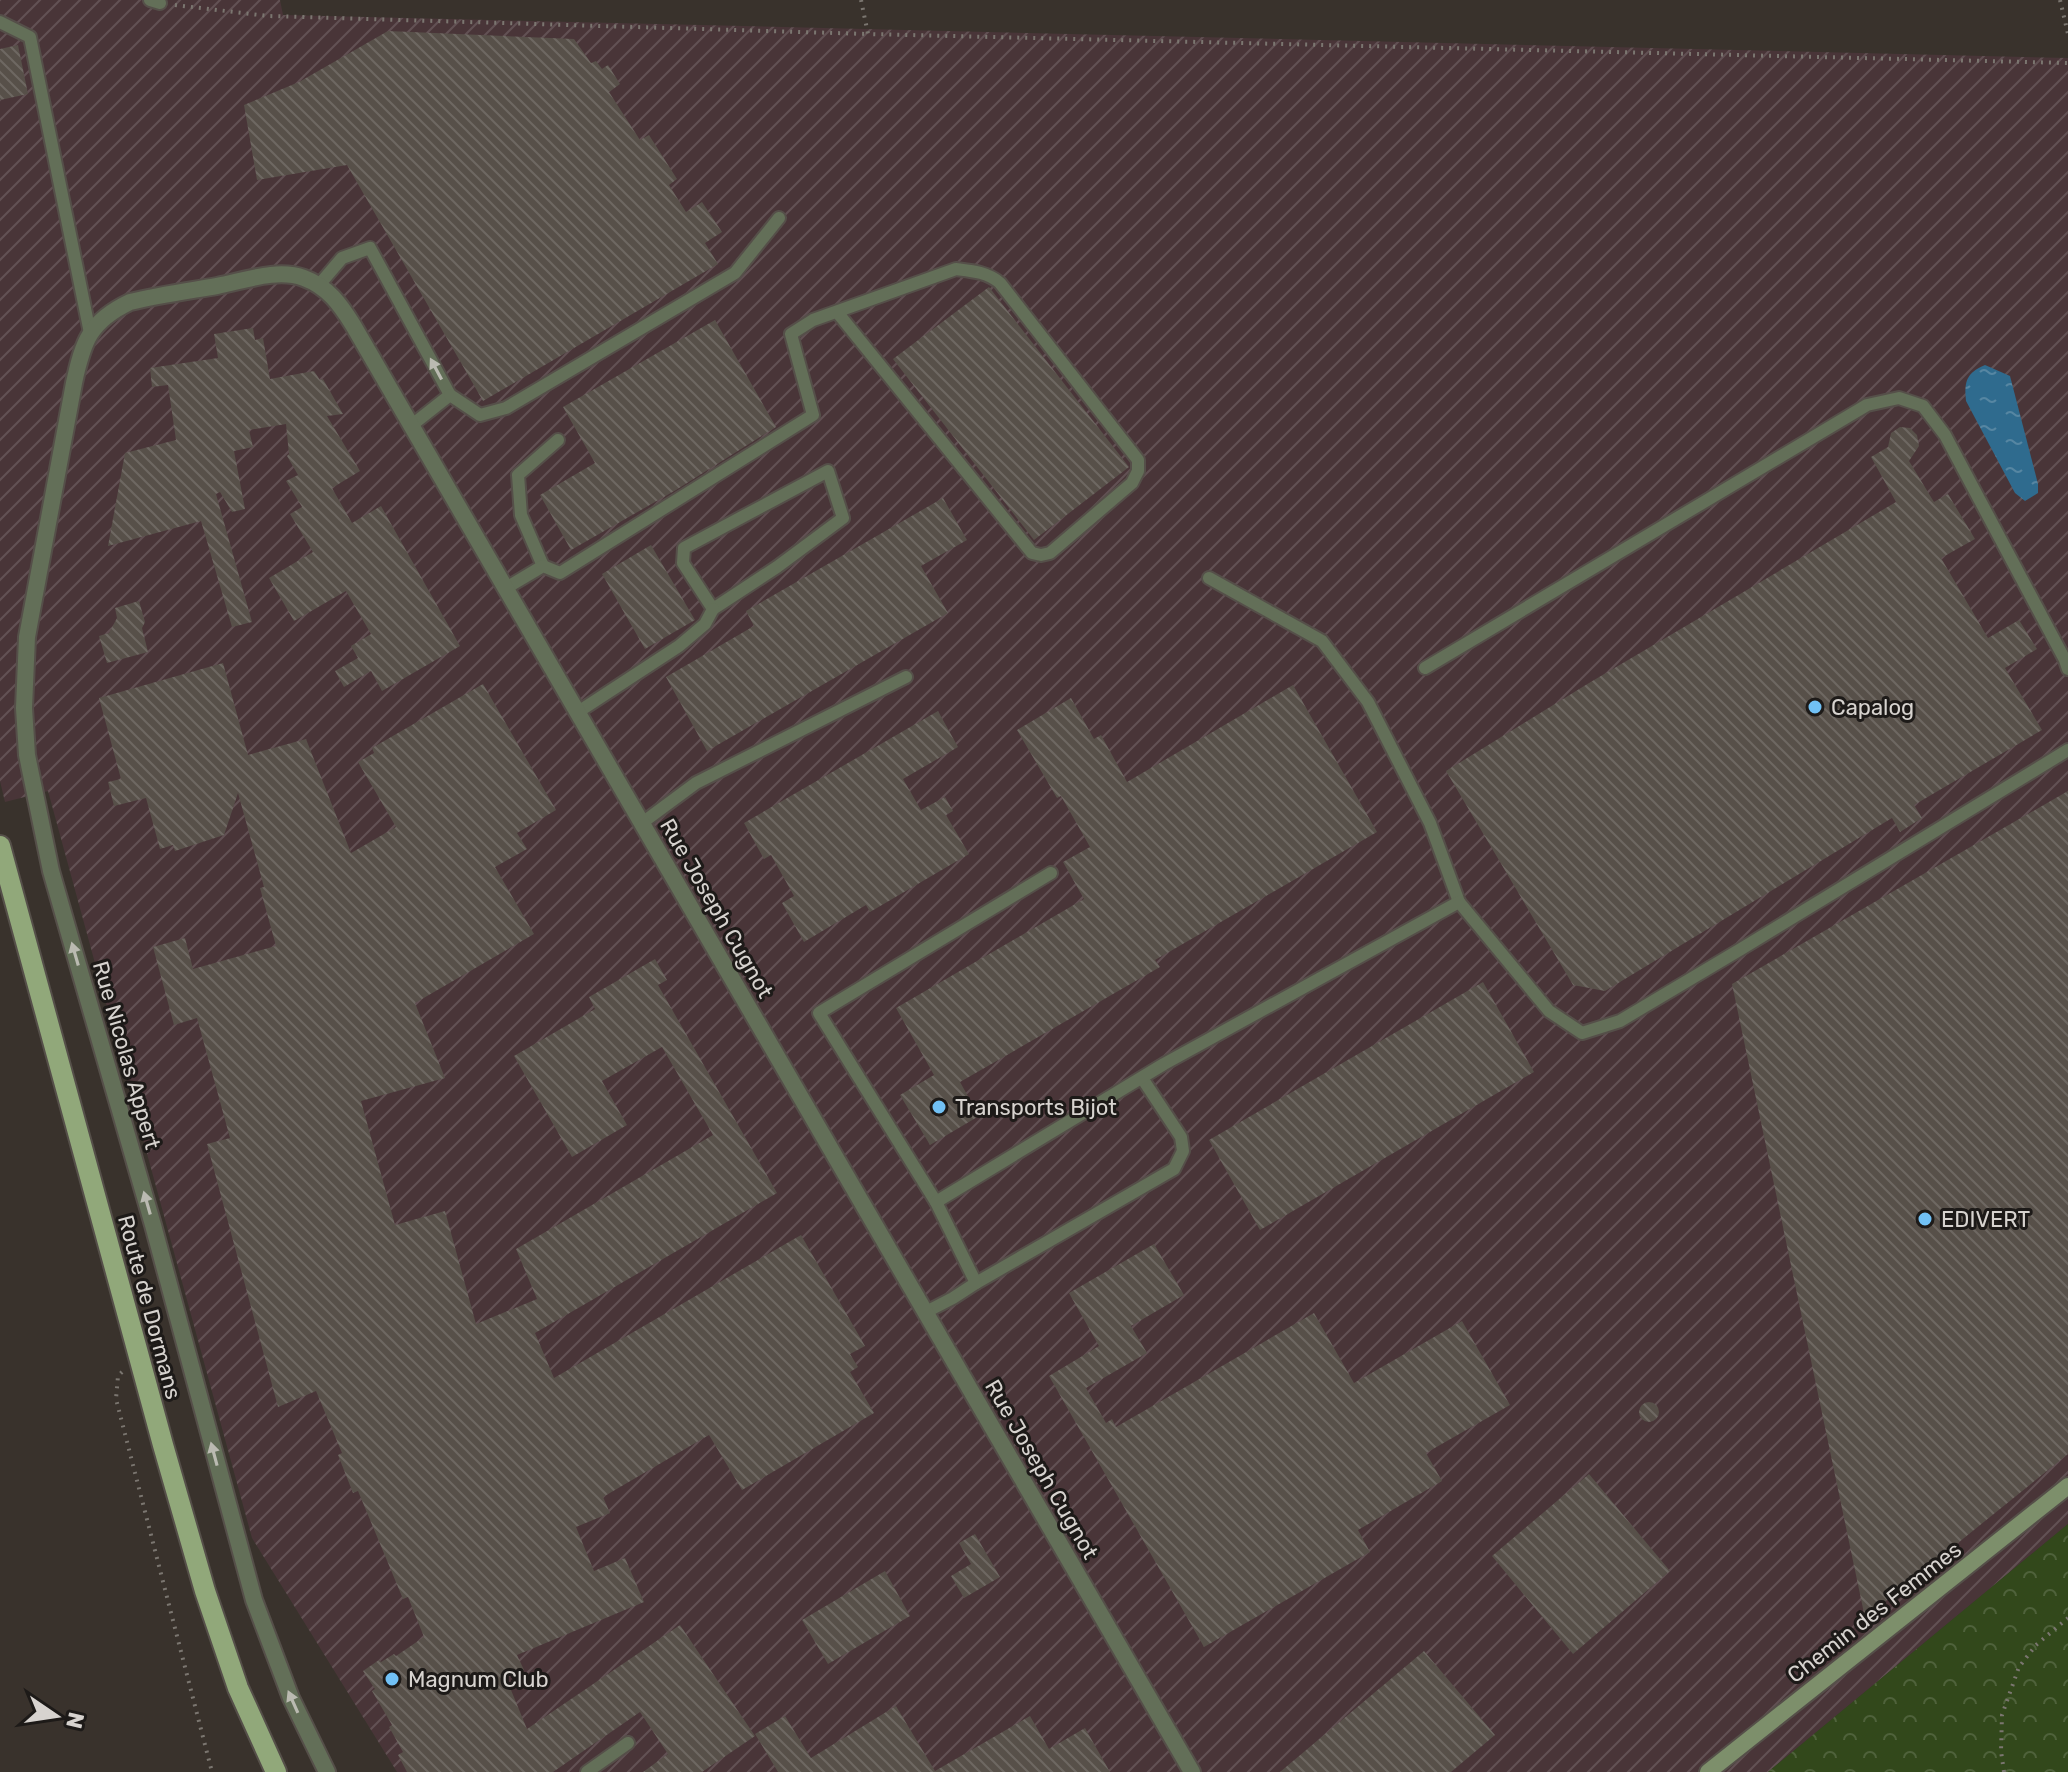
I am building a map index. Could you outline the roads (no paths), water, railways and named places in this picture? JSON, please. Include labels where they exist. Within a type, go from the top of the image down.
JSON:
[{"type":"main road","name":"Route de Dormans","points":[[0,846],[205,1591],[238,1688],[276,1772]]},
{"type":"street","points":[[90,333],[114,310],[130,302],[159,295],[273,275],[302,277],[319,285]]},
{"type":"street","name":"Rue Joseph Cugnot","points":[[319,285],[341,306],[412,425],[1192,1772]]},
{"type":"street","name":"Rue Nicolas Appert","points":[[90,333],[81,350],[74,383],[27,637],[24,708],[27,755],[51,871],[153,1225],[254,1600],[291,1698],[327,1772]]},
{"type":"street","name":"Chemin des Femmes","points":[[1708,1772],[2068,1486]]},
{"type":"lane","points":[[0,22],[30,37],[90,333]]},
{"type":"lane","points":[[319,285],[342,258],[370,248],[450,395],[480,415],[506,408],[735,273],[779,218]]},
{"type":"lane","points":[[558,440],[518,475],[521,515],[543,566],[560,573],[813,415],[791,334],[813,320],[956,269],[978,271],[1000,283],[1138,460],[1138,471],[1132,483],[1050,553],[1032,553],[837,312]]},
{"type":"lane","points":[[412,425],[450,395]]},
{"type":"lane","points":[[1425,668],[1867,405],[1899,398],[1923,406],[1945,435],[2068,669]]},
{"type":"lane","points":[[578,712],[679,646],[705,624],[713,609],[843,518],[828,471],[684,548],[683,563],[713,609]]},
{"type":"lane","points":[[506,588],[543,566]]},
{"type":"lane","points":[[1209,578],[1322,641],[1368,702],[1430,823],[1459,902],[1549,1011],[1582,1033],[1620,1021],[2068,750]]},
{"type":"lane","points":[[642,823],[696,783],[906,677]]},
{"type":"lane","points":[[976,1283],[936,1202],[819,1013],[1051,873]]},
{"type":"lane","points":[[936,1202],[1164,1064],[1459,902]]},
{"type":"lane","points":[[926,1312],[1174,1169],[1183,1151],[1181,1137],[1142,1078]]},
{"type":"lane","points":[[587,1772],[628,1743]]},
{"type":"water","points":[[1985,365],[2010,376],[2038,484],[2038,493],[2025,501],[2015,493],[1966,401],[1968,379]]},
{"type":"place","name":"Capalog","points":[[1815,707]]},
{"type":"place","name":"Transports Bijot","points":[[939,1107]]},
{"type":"place","name":"EDIVERT","points":[[1925,1219]]},
{"type":"place","name":"Magnum Club","points":[[392,1679]]}]
